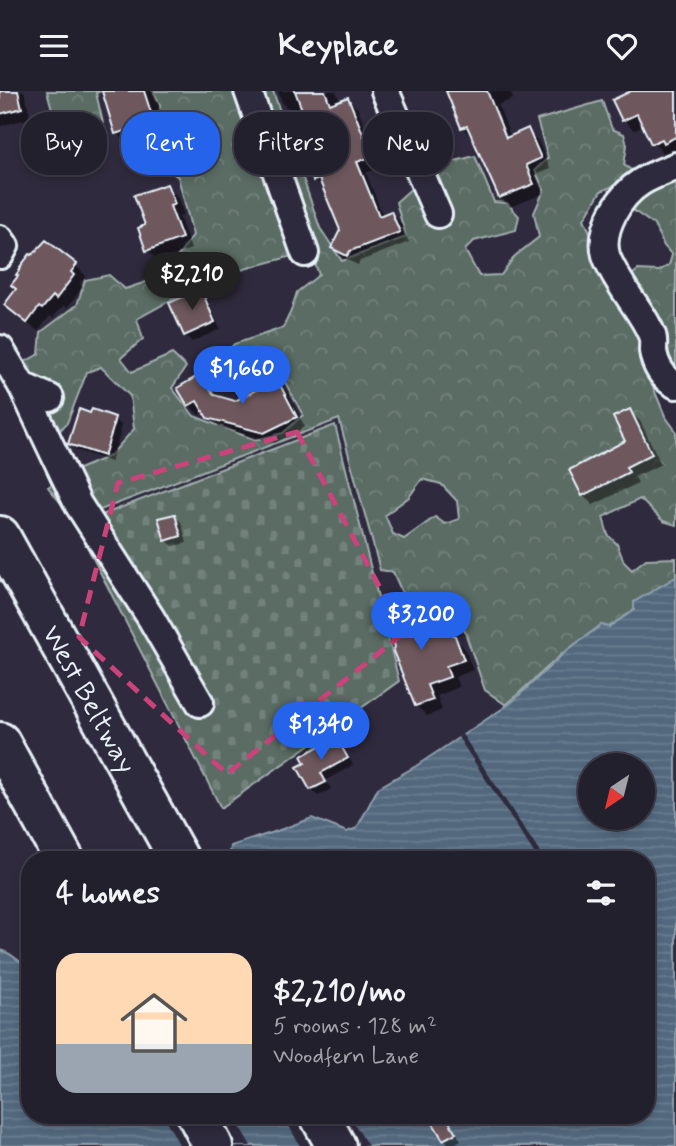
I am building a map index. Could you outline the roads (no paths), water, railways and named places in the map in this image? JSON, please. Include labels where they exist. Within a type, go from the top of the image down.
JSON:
[{"type":"highway","name":"West Beltway","points":[[0,536],[171,845]]},
{"type":"highway","points":[[0,742],[60,851]]},
{"type":"highway","points":[[202,1124],[214,1146]]},
{"type":"highway","points":[[324,1124],[336,1146]]},
{"type":"street","points":[[248,91],[305,253]]},
{"type":"street","points":[[385,91],[438,214]]},
{"type":"street","points":[[676,166],[641,182],[627,193],[613,211],[606,235],[606,254],[620,282],[642,317],[665,336],[654,358],[662,375],[676,385]]},
{"type":"street","points":[[0,239],[5,246],[0,255]]},
{"type":"street","points":[[0,349],[22,386],[79,504],[151,618],[200,703]]},
{"type":"street","points":[[22,386],[50,398]]},
{"type":"water","points":[[676,577],[676,1146],[0,1146],[0,950],[21,962],[21,1124],[655,1124],[655,851],[230,851],[231,846],[312,818],[347,832],[357,828],[378,788],[511,703],[563,654],[601,625],[609,627],[634,610],[634,602]]}]
